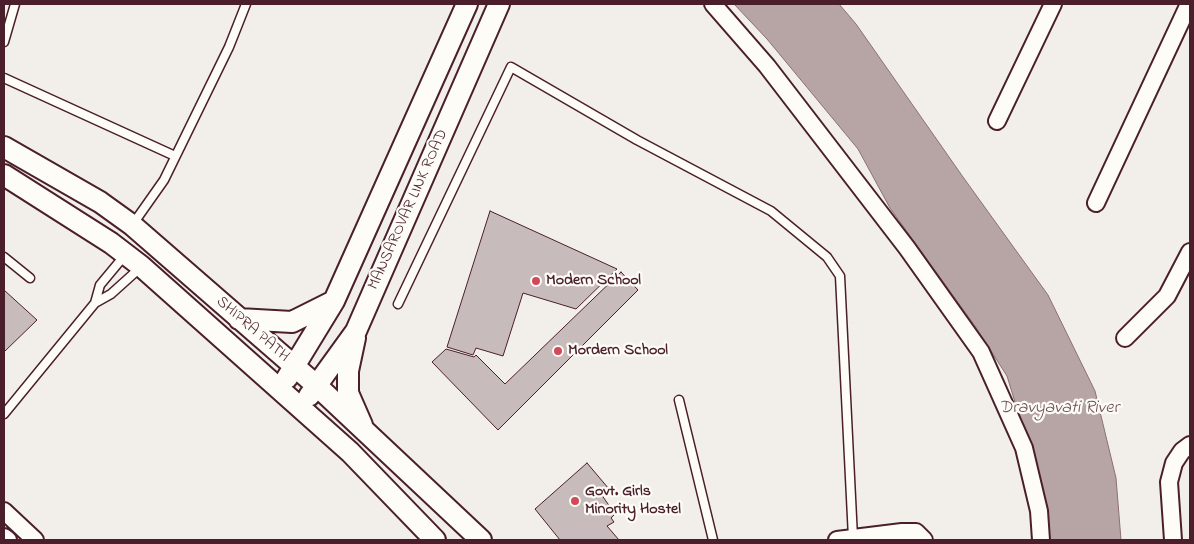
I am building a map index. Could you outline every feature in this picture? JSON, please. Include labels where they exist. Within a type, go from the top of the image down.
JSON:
[{"type":"street","name":"MANSAROVAR LINK ROAD","points":[[279,390],[295,367],[334,301],[467,4]]},
{"type":"street","name":"MANSAROVAR LINK ROAD","points":[[302,407],[356,331],[499,4]]},
{"type":"street","points":[[713,4],[767,66],[883,216],[981,352],[1024,448],[1038,511],[1040,540]]},
{"type":"street","points":[[997,121],[1054,4]]},
{"type":"street","points":[[1096,203],[1190,4]]},
{"type":"street","name":"SHIPRA PATH","points":[[4,147],[100,202],[132,225],[316,385],[366,435],[481,540]]},
{"type":"street","name":"SHIPRA PATH","points":[[4,175],[133,260],[279,390],[302,407],[350,452],[435,540]]},
{"type":"street","points":[[1125,338],[1167,296],[1189,258]]},
{"type":"street","points":[[239,319],[292,322],[334,301]]},
{"type":"street","points":[[356,331],[348,371],[348,392],[366,435]]},
{"type":"street","points":[[1174,540],[1169,482],[1174,463],[1182,451],[1190,445]]},
{"type":"street","points":[[4,511],[35,540]]},
{"type":"street","points":[[845,539],[916,532],[924,540]]},
{"type":"street","points":[[4,536],[8,540]]},
{"type":"lane","points":[[4,42],[15,4]]},
{"type":"lane","points":[[132,225],[164,180],[229,47],[246,4]]},
{"type":"lane","points":[[398,304],[511,67],[637,140],[771,211],[827,257],[840,276],[845,539]]},
{"type":"lane","points":[[4,78],[175,156]]},
{"type":"lane","points":[[4,257],[30,278]]},
{"type":"lane","points":[[4,414],[95,303],[111,294],[133,260]]},
{"type":"lane","points":[[95,303],[100,285],[133,260]]},
{"type":"lane","points":[[679,400],[713,540]]},
{"type":"water","name":"Dravyavati River","points":[[734,4],[839,4],[856,24],[1048,295],[1095,391],[1116,478],[1121,540],[1043,540],[1038,477],[1007,376],[975,326],[890,208],[858,149],[767,39]]},
{"type":"building","name":"Modern School","points":[[490,211],[617,269],[576,309],[523,293],[503,356],[476,348],[473,355],[447,347]]},
{"type":"building","name":"Mordern School","points":[[621,272],[638,290],[498,430],[432,362],[446,349],[474,357],[476,355],[505,384]]},
{"type":"building","points":[[4,290],[37,320],[4,352]]},
{"type":"building","name":"Govt. Girls Minority Hostel","points":[[587,463],[609,489],[601,494],[615,514],[611,518],[614,522],[607,526],[619,540],[560,540],[535,509]]},
{"type":"place","name":"Modern School","points":[[536,281]]},
{"type":"place","name":"Mordern School","points":[[558,351]]},
{"type":"place","name":"Govt. Girls Minority Hostel","points":[[575,501]]}]
